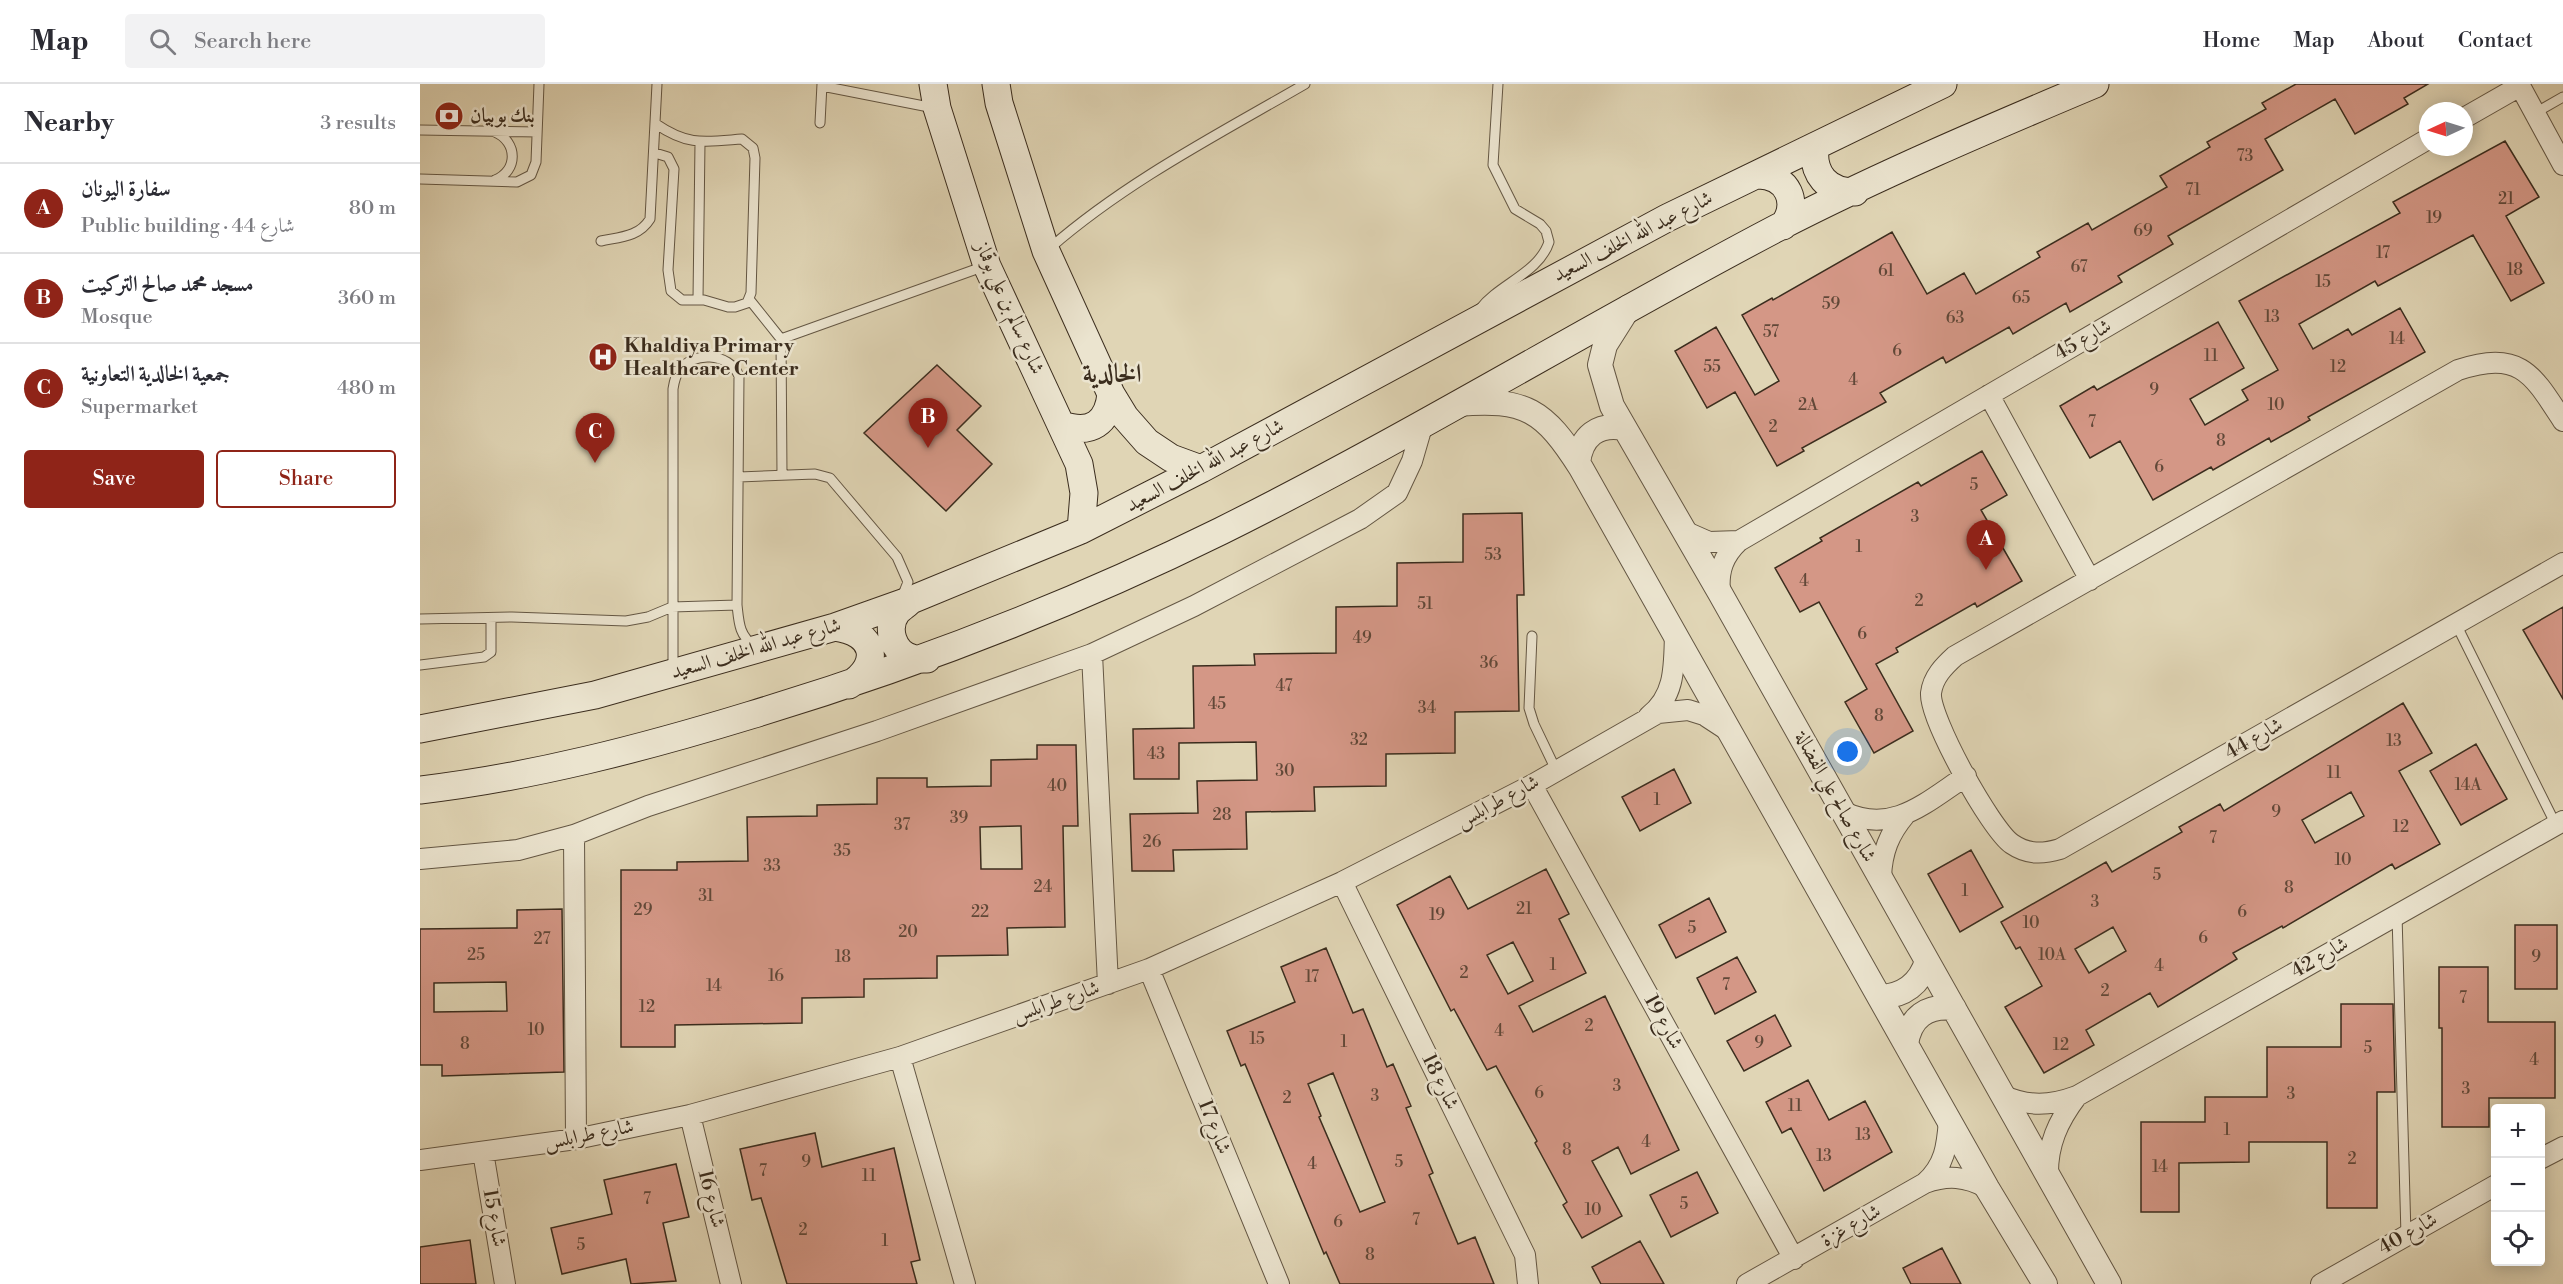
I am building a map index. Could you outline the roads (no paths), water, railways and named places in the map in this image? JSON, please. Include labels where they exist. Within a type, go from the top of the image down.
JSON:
[{"type":"main road","points":[[996,84],[999,103],[1046,251],[1111,394],[1125,417],[1147,442],[1171,458],[1201,469]]},
{"type":"main road","name":"شارع عبد الله الخلف السعيد","points":[[420,729],[595,695],[835,627],[905,602],[1081,530],[1201,469],[1470,322],[1667,218],[1943,84]]},
{"type":"main road","points":[[420,790],[471,784],[677,737],[848,686],[927,659],[1094,591],[1222,530],[1423,423],[1629,307],[1783,226],[2011,119],[2095,84]]},
{"type":"main road","name":"شارع سالم بن علي بوقماز","points":[[935,96],[987,266],[1062,425],[1080,474],[1084,493],[1081,530]]},
{"type":"main road","points":[[1815,147],[1814,159],[1823,180],[1843,192],[1855,192]]},
{"type":"main road","points":[[1759,175],[1777,178],[1789,192],[1791,210],[1783,226]]},
{"type":"main road","points":[[1062,425],[1076,430],[1102,420],[1109,408],[1111,394]]},
{"type":"main road","points":[[905,602],[896,613],[891,627],[893,640],[900,652],[912,658],[927,659]]},
{"type":"main road","points":[[835,627],[853,629],[867,642],[870,659],[863,676],[848,686]]},
{"type":"street","points":[[2473,113],[2519,85],[2563,165]]},
{"type":"street","name":"شارع 45","points":[[1720,593],[1721,566],[1728,551],[1739,541],[2419,144]]},
{"type":"street","name":"شارع صالح علي الفضالة","points":[[1629,307],[1605,345],[1600,365],[1612,406],[1844,812],[2109,1284]]},
{"type":"street","name":"شارع 44","points":[[2563,421],[2529,372],[2506,362],[2477,364],[2458,370],[1955,656],[1943,666],[1936,678],[1931,693],[1932,708],[1966,776],[2001,834],[2011,843],[2034,853],[2060,849],[2563,563]]},
{"type":"street","points":[[1989,395],[2090,580]]},
{"type":"street","points":[[1457,404],[1508,402],[1527,409],[1547,422],[1578,463],[1987,1188],[2045,1284]]},
{"type":"street","points":[[420,859],[518,850],[574,835],[648,806],[877,731],[1092,654],[1194,606],[1360,519],[1397,493],[1412,461],[1423,423]]},
{"type":"street","points":[[1578,463],[1583,441],[1592,433],[1613,426],[1624,428]]},
{"type":"street","name":"شارع 45","points":[[1684,531],[1709,542],[1739,541]]},
{"type":"street","name":"شارع طرابلس","points":[[1647,718],[1658,710],[1668,695],[1673,675],[1675,633]]},
{"type":"street","points":[[1092,654],[1108,984]]},
{"type":"street","name":"شارع طرابلس","points":[[420,1160],[576,1139],[690,1114],[900,1058],[1149,969],[1342,882],[1532,785],[1658,713],[1688,710],[1704,715],[1731,732]]},
{"type":"street","points":[[1844,812],[1879,821],[1905,815],[1966,776]]},
{"type":"street","name":"شارع 19","points":[[1532,785],[1786,1270]]},
{"type":"street","points":[[1881,878],[1883,854],[1888,840],[1905,815]]},
{"type":"street","name":"شارع 42","points":[[2002,1095],[2020,1103],[2035,1105],[2050,1104],[2077,1096],[2560,823]]},
{"type":"street","points":[[574,835],[576,1139]]},
{"type":"street","name":"شارع 18","points":[[1342,882],[1525,1255],[1528,1284]]},
{"type":"street","points":[[1880,997],[1891,997],[1910,988],[1923,971],[1927,961]]},
{"type":"street","name":"شارع 17","points":[[1149,969],[1279,1284]]},
{"type":"street","points":[[1906,1044],[1908,1032],[1921,1014],[1931,1008],[1953,1008]]},
{"type":"street","points":[[900,1058],[965,1284]]},
{"type":"street","name":"شارع 42","points":[[2048,1177],[2047,1158],[2051,1142],[2060,1122],[2077,1096]]},
{"type":"street","name":"شارع 16","points":[[690,1114],[731,1284]]},
{"type":"street","name":"شارع غزة","points":[[1747,1284],[1786,1270],[1925,1183],[1936,1173],[1944,1159],[1949,1120]]},
{"type":"street","points":[[2543,1158],[2563,1147]]},
{"type":"street","name":"شارع 15","points":[[483,1152],[505,1284]]},
{"type":"street","name":"شارع غزة","points":[[1925,1183],[1938,1178],[1953,1177],[1968,1179],[1987,1188]]},
{"type":"street","name":"شارع 40","points":[[2321,1284],[2491,1188]]},
{"type":"lane","points":[[420,179],[517,182],[531,175],[536,162],[538,84]]},
{"type":"lane","points":[[601,241],[632,234],[646,226],[650,219],[657,84]]},
{"type":"lane","points":[[1046,251],[1087,215],[1128,186],[1305,84]]},
{"type":"lane","points":[[1470,322],[1489,297],[1538,261],[1549,242],[1546,231],[1540,224],[1515,209],[1493,165],[1498,84]]},
{"type":"lane","points":[[820,123],[822,85],[935,96]]},
{"type":"lane","points":[[2535,113],[2563,98]]},
{"type":"lane","points":[[656,124],[674,136],[700,143],[742,140],[753,148],[755,158],[749,299],[781,339],[782,475]]},
{"type":"lane","points":[[420,129],[537,132]]},
{"type":"lane","points":[[489,181],[504,176],[512,162],[511,147],[502,135],[495,132]]},
{"type":"lane","points":[[698,299],[700,143]]},
{"type":"lane","points":[[655,153],[668,157],[674,169],[668,270],[671,291],[682,300],[698,299],[735,307],[749,299]]},
{"type":"lane","points":[[781,339],[987,266]]},
{"type":"lane","points":[[673,674],[673,389],[679,370],[690,361],[716,357],[731,364],[739,376],[737,605],[740,630],[745,640],[758,650]]},
{"type":"lane","points":[[739,477],[821,475],[832,480],[902,566],[908,582],[905,602]]},
{"type":"lane","points":[[420,619],[626,621],[648,617],[672,606],[737,605]]},
{"type":"lane","points":[[420,665],[484,657],[491,652],[491,618]]},
{"type":"lane","points":[[2456,624],[2560,823]]},
{"type":"lane","points":[[1532,636],[1529,708],[1534,724],[1556,770]]},
{"type":"lane","points":[[2397,915],[2406,1235]]},
{"type":"place","name":"بنك بوبيان","points":[[449,116]]},
{"type":"place","name":"Khaldiya Primary Healthcare Center","points":[[603,357]]},
{"type":"place","name":"مسجد محمد صالح التركيت","points":[[928,448]]},
{"type":"place","name":"جمعية الخالدية التعاونية","points":[[595,463]]},
{"type":"place","name":"سفارة اليونان","points":[[1986,570]]},
{"type":"district","name":"الخالدية","points":[[1112,374]]}]
